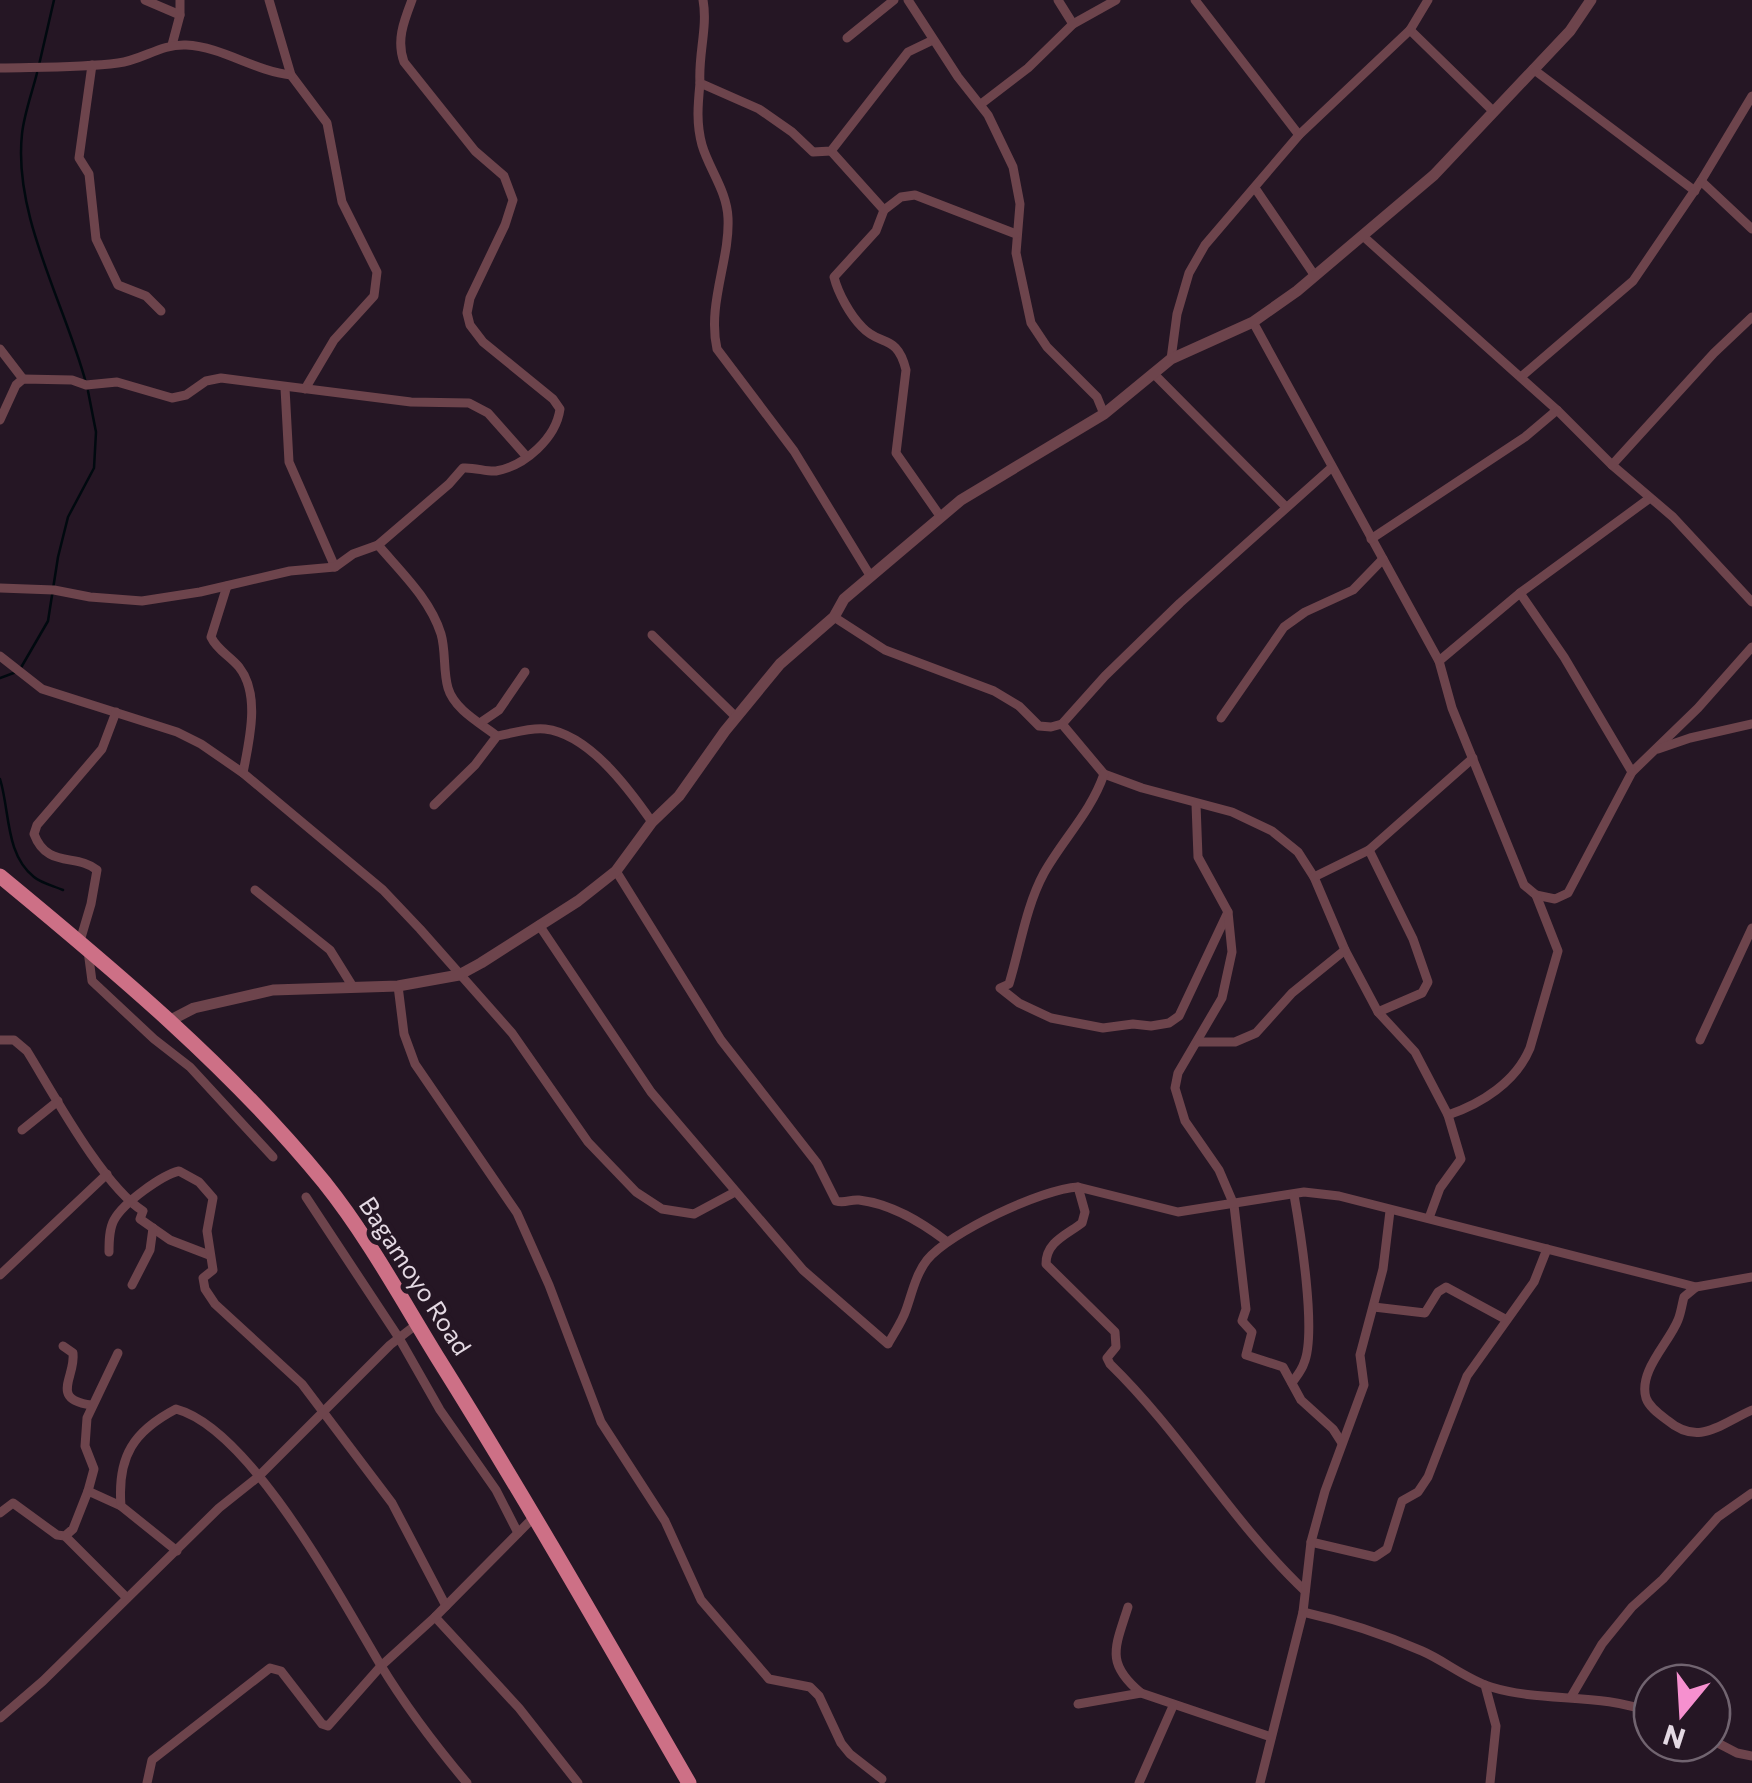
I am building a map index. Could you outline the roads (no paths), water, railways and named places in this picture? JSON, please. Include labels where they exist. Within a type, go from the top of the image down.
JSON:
[{"type":"highway","name":"Bagamoyo Road","points":[[0,876],[169,1021],[288,1140],[325,1184],[364,1236],[535,1516],[690,1783]]},
{"type":"street","points":[[145,0],[180,15]]},
{"type":"street","points":[[172,45],[180,0]]},
{"type":"street","points":[[269,0],[291,75],[327,124],[342,202],[377,272],[374,296],[334,340],[305,389]]},
{"type":"street","points":[[0,588],[142,601],[290,570],[336,567],[353,554],[378,546],[463,468],[495,471],[527,457],[553,431],[560,410],[553,399],[483,342],[470,325],[470,298],[513,200],[504,176],[476,152],[404,62],[401,32],[412,0]]},
{"type":"street","points":[[703,0],[706,14],[700,43],[697,121],[703,147],[727,204],[728,218],[718,275],[714,337],[717,349],[794,451],[871,577]]},
{"type":"street","points":[[847,38],[894,0]]},
{"type":"street","points":[[908,0],[996,127],[1018,189],[1016,253],[1031,324],[1047,348],[1097,396],[1104,414]]},
{"type":"street","points":[[1058,0],[1073,24]]},
{"type":"street","points":[[982,104],[1028,68],[1073,24],[1116,0]]},
{"type":"street","points":[[1195,0],[1299,135]]},
{"type":"street","points":[[1172,358],[1177,314],[1188,273],[1204,245],[1299,135],[1410,30],[1428,0]]},
{"type":"street","points":[[169,1021],[194,1008],[273,990],[398,986],[459,975],[578,900],[616,871],[780,664],[834,618],[844,600],[898,557],[940,516],[988,483],[1104,414],[1172,358],[1253,322],[1316,276],[1434,175],[1570,31],[1591,0]]},
{"type":"street","points":[[1410,30],[1494,112]]},
{"type":"street","points":[[700,83],[759,110],[813,152],[831,151],[908,52],[933,40]]},
{"type":"street","points":[[0,68],[132,60],[172,45],[213,49],[260,69],[291,75]]},
{"type":"street","points":[[92,65],[79,151],[90,183],[96,240],[118,285],[146,296],[161,310]]},
{"type":"street","points":[[1534,69],[1698,186],[1752,230]]},
{"type":"street","points":[[1521,377],[1633,281],[1698,186],[1752,96]]},
{"type":"street","points":[[831,151],[884,210]]},
{"type":"street","points":[[1255,188],[1316,276]]},
{"type":"street","points":[[940,516],[896,453],[906,370],[903,358],[894,344],[861,326],[834,277],[876,231],[884,210],[900,197],[915,196],[1016,234]]},
{"type":"street","points":[[1364,237],[1674,518],[1752,602]]},
{"type":"street","points":[[1612,465],[1752,317]]},
{"type":"street","points":[[1253,322],[1440,661],[1452,708],[1511,856],[1524,885],[1536,894],[1555,899],[1568,893],[1632,772],[1752,647]]},
{"type":"street","points":[[0,349],[23,379]]},
{"type":"street","points":[[1153,372],[1285,506]]},
{"type":"street","points":[[0,420],[16,385],[23,379],[72,380],[86,385],[117,382],[172,398],[221,378],[411,402],[469,404],[488,413],[527,457]]},
{"type":"street","points":[[285,388],[289,462],[336,567]]},
{"type":"street","points":[[1371,539],[1525,437],[1557,410]]},
{"type":"street","points":[[834,618],[885,650],[994,691],[1019,706],[1039,726],[1062,724],[1105,676],[1285,506],[1331,468]]},
{"type":"street","points":[[1440,661],[1520,593],[1650,498]]},
{"type":"street","points":[[378,546],[416,588],[431,613],[441,635],[447,687],[461,708],[496,736],[545,729],[583,745],[621,777],[652,822]]},
{"type":"street","points":[[1222,718],[1284,627],[1305,612],[1353,590],[1382,559]]},
{"type":"street","points":[[228,586],[211,638],[238,666],[246,684],[252,719],[243,772]]},
{"type":"street","points":[[1520,593],[1564,657],[1632,772]]},
{"type":"street","points":[[652,636],[736,717]]},
{"type":"street","points":[[0,656],[42,689],[202,744],[243,772],[383,890],[512,1033],[588,1142],[636,1192],[662,1209],[694,1214],[735,1192]]},
{"type":"street","points":[[480,723],[500,710],[525,672]]},
{"type":"street","points":[[116,712],[102,748],[36,825],[34,834],[42,848],[56,858],[90,864],[97,870],[83,945],[92,981],[190,1067],[273,1157]]},
{"type":"street","points":[[1062,724],[1104,774],[1232,812],[1272,831],[1298,852],[1314,877],[1378,1012],[1415,1052],[1448,1115],[1462,1159],[1440,1188],[1429,1218]]},
{"type":"street","points":[[1655,750],[1752,724]]},
{"type":"street","points":[[434,806],[476,765],[496,736]]},
{"type":"street","points":[[1314,877],[1368,850],[1473,758]]},
{"type":"street","points":[[1104,774],[1092,802],[1036,889],[1010,984],[1000,988],[1019,1003],[1051,1018],[1103,1028],[1169,1023],[1180,1016],[1228,912]]},
{"type":"street","points":[[1196,804],[1198,858],[1228,912],[1232,952],[1222,998],[1178,1073],[1175,1088],[1185,1121],[1226,1183],[1234,1206],[1246,1309],[1242,1320],[1252,1332],[1245,1352],[1249,1357],[1284,1368],[1301,1400],[1342,1443]]},
{"type":"street","points":[[1368,850],[1413,940],[1428,982],[1422,992],[1378,1012]]},
{"type":"street","points":[[616,871],[732,1055],[818,1163],[836,1201],[860,1200],[890,1208],[946,1241]]},
{"type":"street","points":[[255,890],[330,950],[353,987]]},
{"type":"street","points":[[1448,1115],[1492,1093],[1525,1060],[1530,1048],[1558,951],[1536,894]]},
{"type":"street","points":[[539,924],[651,1092],[803,1270],[888,1344],[905,1314],[920,1272],[946,1241],[1063,1188],[1078,1187],[1178,1212],[1314,1193],[1339,1196],[1696,1287],[1752,1277]]},
{"type":"street","points":[[1700,1040],[1752,928]]},
{"type":"street","points":[[1198,1042],[1234,1042],[1256,1033],[1292,993],[1346,950]]},
{"type":"street","points":[[398,986],[404,1034],[416,1064],[517,1213],[601,1422],[665,1521],[702,1600],[769,1679],[810,1686],[850,1754],[882,1779]]},
{"type":"street","points":[[0,1040],[14,1040],[27,1051],[107,1174],[131,1204],[143,1211],[140,1219],[170,1240],[209,1256]]},
{"type":"street","points":[[190,1067],[201,1053]]},
{"type":"street","points":[[22,1130],[58,1100]]},
{"type":"street","points":[[108,1252],[114,1220],[168,1173],[179,1170],[190,1176],[212,1198],[207,1231],[213,1270],[203,1278],[205,1289],[214,1304],[302,1384],[392,1503],[446,1606]]},
{"type":"street","points":[[0,1276],[107,1174]]},
{"type":"street","points":[[1078,1187],[1085,1212],[1082,1223],[1051,1245],[1046,1252],[1046,1264],[1115,1332],[1116,1347],[1107,1358],[1110,1364],[1171,1430],[1250,1532],[1305,1591]]},
{"type":"street","points":[[1292,1384],[1305,1362],[1308,1341],[1304,1260],[1294,1195]]},
{"type":"street","points":[[306,1198],[399,1338],[440,1410],[496,1490],[518,1533]]},
{"type":"street","points":[[1260,1783],[1303,1612],[1311,1542],[1364,1384],[1360,1355],[1374,1307],[1390,1211]]},
{"type":"street","points":[[132,1285],[150,1250],[153,1228]]},
{"type":"street","points":[[1311,1542],[1374,1557],[1383,1554],[1402,1501],[1418,1492],[1428,1477],[1467,1376],[1534,1282],[1546,1249]]},
{"type":"street","points":[[1374,1307],[1426,1313],[1446,1286],[1506,1319]]},
{"type":"street","points":[[1696,1287],[1684,1297],[1679,1318],[1649,1373],[1644,1393],[1648,1404],[1686,1434],[1698,1434],[1752,1410]]},
{"type":"street","points":[[0,1718],[417,1324]]},
{"type":"street","points":[[63,1346],[73,1354],[74,1365],[67,1380],[69,1395],[81,1404],[91,1405]]},
{"type":"street","points":[[65,1536],[73,1529],[94,1469],[85,1446],[91,1405],[118,1353]]},
{"type":"street","points":[[121,1506],[122,1478],[132,1441],[150,1422],[176,1409],[202,1420],[258,1477],[303,1535],[381,1666],[424,1731],[467,1783]]},
{"type":"street","points":[[88,1490],[121,1506],[177,1550]]},
{"type":"street","points":[[1571,1697],[1602,1644],[1632,1606],[1718,1517],[1752,1493]]},
{"type":"street","points":[[0,1513],[13,1504],[57,1535],[65,1536],[127,1598]]},
{"type":"street","points":[[147,1783],[152,1760],[270,1668],[281,1671],[322,1724],[328,1726],[381,1666],[535,1516]]},
{"type":"street","points":[[1128,1607],[1114,1656],[1126,1680],[1142,1694],[1172,1706],[1271,1737]]},
{"type":"street","points":[[1303,1612],[1352,1624],[1424,1652],[1485,1685],[1509,1692],[1571,1697],[1632,1709]]},
{"type":"street","points":[[436,1616],[519,1708],[578,1783]]},
{"type":"street","points":[[1485,1685],[1496,1726],[1490,1783]]},
{"type":"street","points":[[1078,1704],[1142,1694]]},
{"type":"street","points":[[1139,1783],[1172,1706]]},
{"type":"waterway","points":[[39,65],[54,0]]},
{"type":"waterway","points":[[37,73],[22,134],[25,196],[86,383]]},
{"type":"waterway","points":[[0,678],[19,671],[48,621],[68,517],[94,468],[96,432],[88,391]]},
{"type":"waterway","points":[[0,779],[18,856],[34,877],[63,890]]}]
